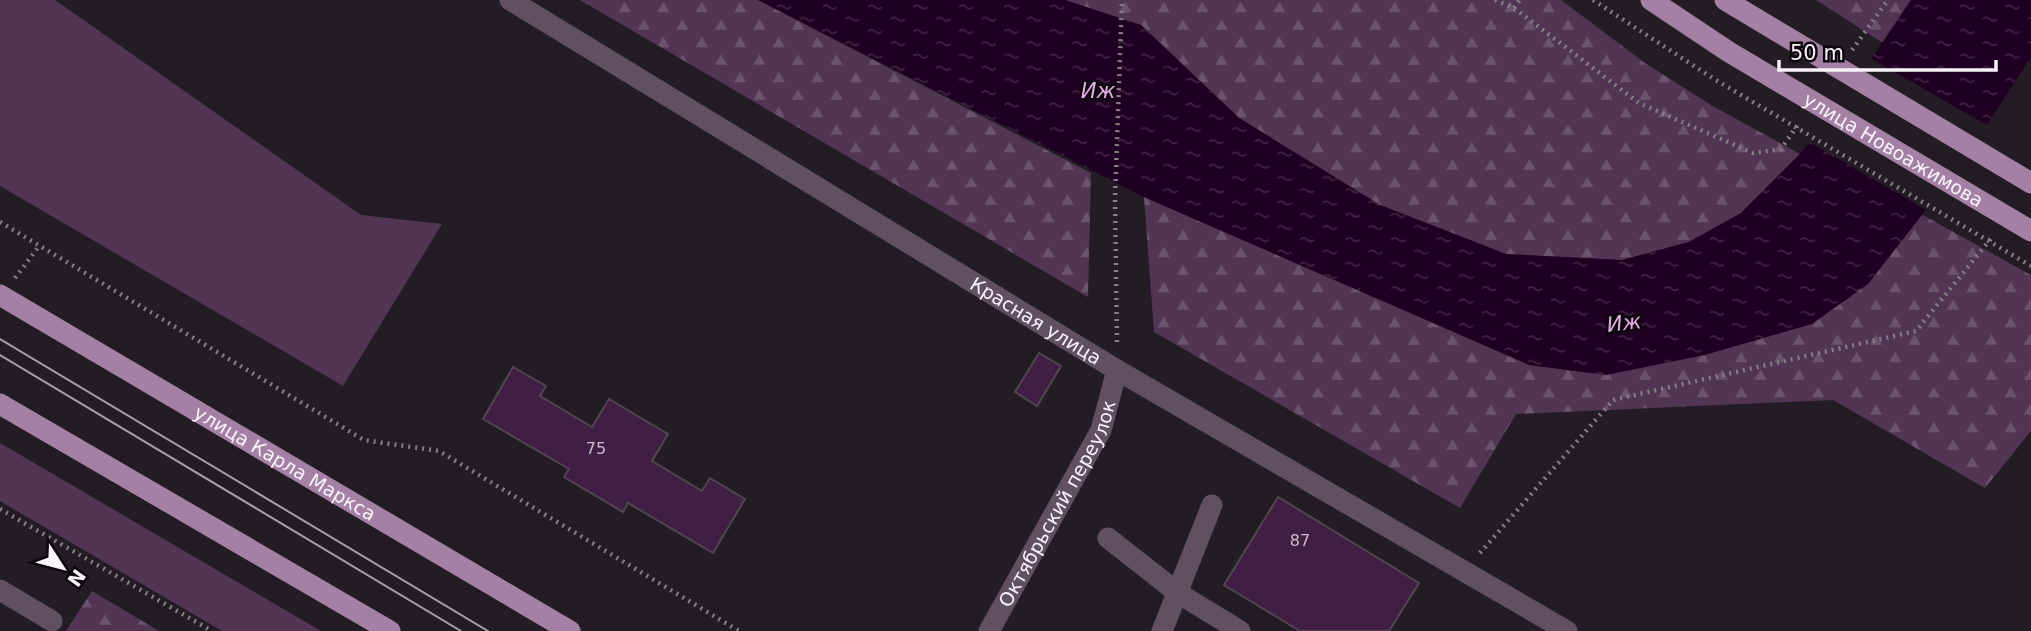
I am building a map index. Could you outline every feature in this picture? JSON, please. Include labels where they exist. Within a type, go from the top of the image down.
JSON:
[{"type":"main road","name":"улица Новоажимова","points":[[1651,0],[1729,52],[2031,231]]},
{"type":"main road","points":[[1725,0],[2031,183]]},
{"type":"main road","name":"улица Карла Маркса","points":[[1,296],[570,631]]},
{"type":"main road","points":[[0,404],[390,631]]},
{"type":"street","name":"Красная улица","points":[[510,0],[1117,370],[1462,573],[1567,631]]},
{"type":"street","name":"Октябрьский переулок","points":[[989,631],[1101,430],[1117,370]]},
{"type":"street","points":[[1162,631],[1213,505]]},
{"type":"street","points":[[1108,538],[1178,593],[1240,631]]},
{"type":"street","points":[[0,590],[51,621]]},
{"type":"path","points":[[1117,370],[1115,199],[1122,0]]},
{"type":"path","points":[[1495,0],[1514,8],[1639,103],[1754,153],[1781,149],[1804,117]]},
{"type":"path","points":[[1514,8],[1520,0]]},
{"type":"path","points":[[1592,0],[1714,79],[2031,265]]},
{"type":"path","points":[[1850,53],[1888,0]]},
{"type":"path","points":[[0,222],[364,440],[439,452],[739,631]]},
{"type":"path","points":[[1462,573],[1613,401],[1916,331],[1998,230]]},
{"type":"path","points":[[1,296],[40,245]]},
{"type":"path","points":[[0,509],[212,631]]},
{"type":"green space","points":[[0,0],[55,0],[361,215],[442,224],[343,386],[0,186]]},
{"type":"green space","points":[[580,0],[758,0],[1091,173],[1088,297]]},
{"type":"green space","points":[[1065,0],[1561,0],[1645,63],[1711,105],[1800,154],[1741,213],[1689,242],[1622,260],[1506,254],[1380,205],[1239,118],[1141,25]]},
{"type":"green space","points":[[1816,0],[1911,0],[1883,43]]},
{"type":"green space","points":[[1144,197],[1529,365],[1606,375],[1868,284],[1921,214],[2031,275],[2031,431],[1985,488],[1833,400],[1516,414],[1460,508],[1154,332]]},
{"type":"green space","points":[[0,443],[321,631],[222,631],[0,501]]},
{"type":"green space","points":[[92,591],[159,631],[66,631]]},
{"type":"water","name":"Иж","points":[[758,0],[1065,0],[1141,25],[1239,118],[1380,205],[1506,254],[1622,260],[1689,242],[1741,213],[1800,154],[1845,98],[1911,0],[2031,0],[2031,57],[1961,165],[1868,284],[1812,324],[1705,355],[1606,375],[1530,365],[1144,197]]},
{"type":"pier","points":[[1869,57],[1990,127],[1964,167],[1928,211],[1806,140]]},
{"type":"building","points":[[1039,353],[1061,366],[1037,406],[1015,392]]},
{"type":"building","points":[[513,367],[546,386],[540,396],[592,427],[609,399],[668,434],[652,461],[702,491],[710,478],[745,499],[713,553],[628,503],[623,512],[564,477],[569,469],[483,419]]},
{"type":"building","points":[[1278,497],[1419,583],[1389,631],[1300,631],[1224,585]]},
{"type":"tram line","points":[[0,339],[488,631]]},
{"type":"tram line","points":[[0,355],[461,631]]}]
